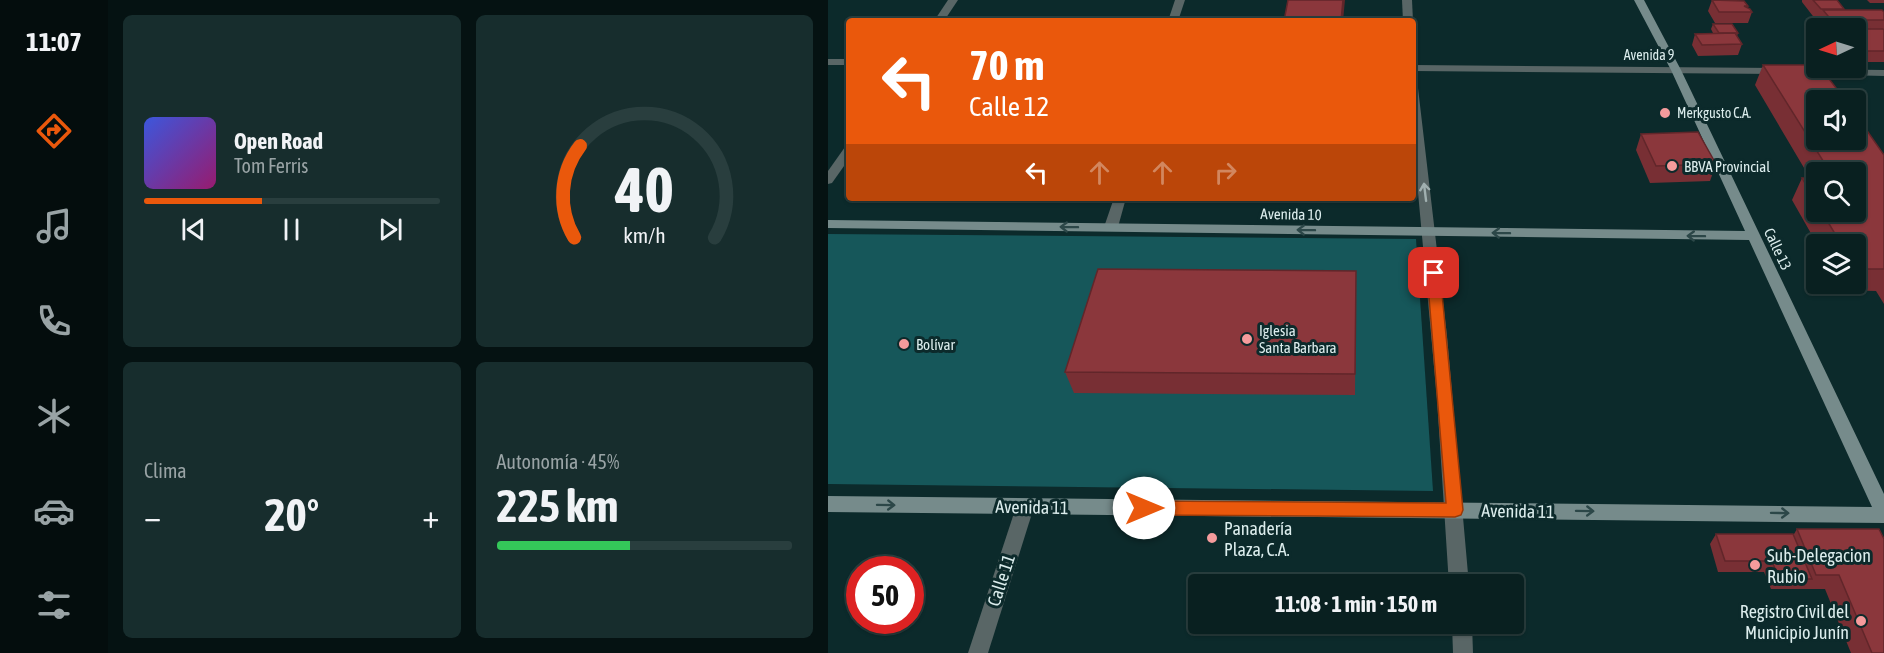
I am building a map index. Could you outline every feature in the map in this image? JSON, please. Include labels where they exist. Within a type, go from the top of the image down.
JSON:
[{"type":"main road","name":"Calle 13","points":[[1639,0],[1676,70],[1884,514]]},
{"type":"main road","name":"Avenida 10","points":[[828,224],[1754,236]]},
{"type":"main road","name":"Avenida 11","points":[[828,504],[1884,514]]},
{"type":"street","points":[[941,18],[953,0]]},
{"type":"street","points":[[1174,18],[1180,0]]},
{"type":"street","points":[[1407,0],[1408,18]]},
{"type":"street","points":[[828,62],[846,62]]},
{"type":"street","name":"Avenida 9","points":[[1416,68],[1884,72]]},
{"type":"street","points":[[1416,113],[1430,232],[1455,510],[1458,574]]},
{"type":"street","points":[[828,180],[846,154]]},
{"type":"street","points":[[1111,227],[1119,201]]},
{"type":"street","name":"Calle 11","points":[[978,653],[1025,507]]},
{"type":"street","points":[[1462,634],[1463,653]]},
{"type":"shaded area","points":[[828,234],[1416,239],[1433,491],[828,484]]},
{"type":"building","points":[[1288,0],[1343,0],[1341,18],[1285,18]]},
{"type":"building","points":[[1712,0],[1744,1],[1748,6],[1744,6],[1752,12],[1719,12]]},
{"type":"building","points":[[1813,0],[1837,0],[1844,9],[1821,9]]},
{"type":"building","points":[[1823,10],[1882,10],[1884,12],[1884,20],[1830,18]]},
{"type":"building","points":[[1713,24],[1732,24],[1738,33],[1719,33]]},
{"type":"building","points":[[1866,29],[1884,30],[1884,51],[1866,51]]},
{"type":"building","points":[[1735,33],[1742,44],[1702,45],[1695,34]]},
{"type":"building","points":[[1763,65],[1806,65],[1806,78],[1828,78],[1838,90],[1806,90],[1806,134]]},
{"type":"building","points":[[1866,129],[1884,155],[1884,269],[1866,269],[1866,234],[1835,234],[1828,222],[1866,222],[1866,162],[1824,162],[1816,150],[1866,150]]},
{"type":"building","points":[[1698,132],[1716,164],[1656,166],[1641,134]]},
{"type":"building","points":[[1098,269],[1356,271],[1355,374],[1065,372]]},
{"type":"building","name":"Registro Civil del Municipio Junín","points":[[1797,529],[1879,529],[1884,539],[1884,653],[1872,653],[1839,575],[1816,575]]},
{"type":"building","points":[[1716,534],[1793,534],[1812,579],[1779,579],[1772,561],[1725,561]]},
{"type":"place","name":"Merkgusto C.A.","points":[[1665,113]]},
{"type":"place","name":"BBVA Provincial","points":[[1672,166]]},
{"type":"place","name":"Iglesia Santa Barbara","points":[[1247,339]]},
{"type":"place","name":"Bolívar","points":[[904,344]]},
{"type":"place","name":"Panadería Plaza, C.A.","points":[[1212,538]]},
{"type":"place","name":"Sub-Delegacion Rubio","points":[[1755,565]]},
{"type":"place","name":"Registro Civil del Municipio Junín","points":[[1861,621]]},
{"type":"route","points":[[1144,508],[1455,510],[1434,273]]}]
